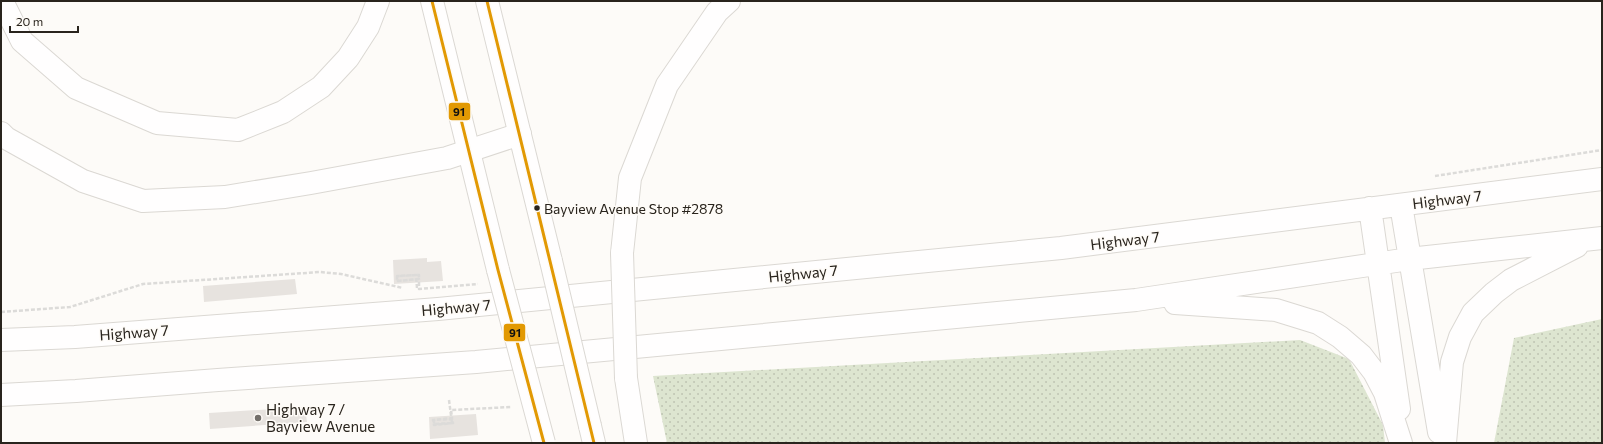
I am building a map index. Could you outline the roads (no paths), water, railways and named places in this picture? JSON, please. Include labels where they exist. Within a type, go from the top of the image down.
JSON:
[{"type":"main road","points":[[2,1],[22,42],[76,88],[157,123],[238,130],[283,112],[321,87],[348,58],[368,27],[378,1]]},
{"type":"main road","points":[[432,1],[468,151],[487,279],[544,443]]},
{"type":"main road","points":[[487,1],[592,435]]},
{"type":"main road","points":[[636,443],[626,378],[622,253],[630,178],[667,85],[717,12],[729,1]]},
{"type":"main road","points":[[1,133],[6,138],[83,181],[143,201],[225,197],[447,158],[520,134]]},
{"type":"main road","name":"Highway 7","points":[[1,340],[75,337],[438,309],[1061,248],[1602,178]]},
{"type":"main road","points":[[1401,204],[1440,443]]},
{"type":"main road","points":[[1370,208],[1404,443]]},
{"type":"main road","points":[[1,395],[76,391],[476,362],[1136,300],[1409,259],[1595,239]]},
{"type":"main road","points":[[1445,443],[1452,362],[1460,337],[1473,313],[1494,293],[1511,280],[1595,239]]},
{"type":"main road","points":[[1136,300],[1276,310],[1318,323],[1340,337],[1361,355],[1374,372],[1385,394],[1401,443]]},
{"type":"place","name":"Bayview Avenue Stop #2878","points":[[537,208]]},
{"type":"place","name":"Highway 7 / Bayview Avenue","points":[[258,418]]}]
